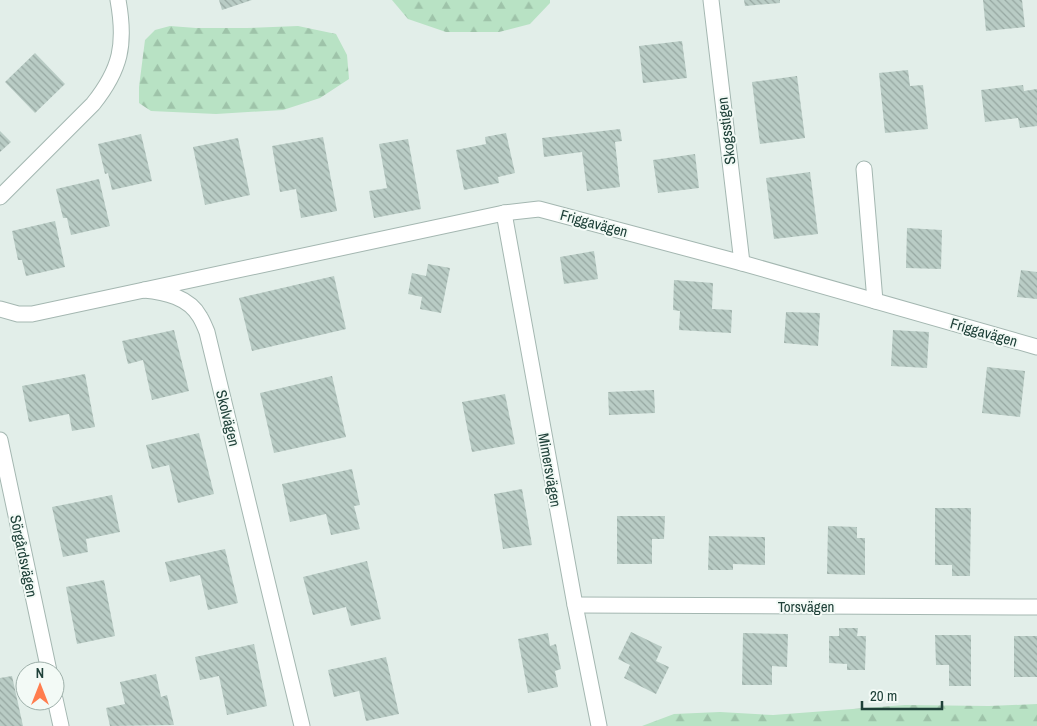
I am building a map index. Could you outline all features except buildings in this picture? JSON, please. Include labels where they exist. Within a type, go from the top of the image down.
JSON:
[{"type":"street","points":[[0,197],[105,90],[120,56],[122,21],[118,0]]},
{"type":"street","name":"Skogsstigen","points":[[711,0],[742,263]]},
{"type":"street","points":[[864,168],[875,301]]},
{"type":"street","name":"Friggavägen","points":[[144,290],[504,213],[539,209],[742,263],[1037,347]]},
{"type":"street","name":"Mimersvägen","points":[[504,213],[575,605],[599,726]]},
{"type":"street","name":"Skolvägen","points":[[0,308],[18,314],[32,314],[144,290],[174,296],[187,303],[199,315],[207,332],[302,726]]},
{"type":"street","name":"Sörgårdsvägen","points":[[0,440],[47,661]]},
{"type":"street","name":"Torsvägen","points":[[575,605],[1037,607]]},
{"type":"street","points":[[58,711],[61,726]]},
{"type":"green space","points":[[392,0],[550,0],[550,3],[530,24],[499,32],[446,32],[408,19]]},
{"type":"green space","points":[[170,26],[247,28],[298,26],[336,34],[347,55],[349,79],[320,98],[283,110],[216,114],[151,111],[139,103],[139,87],[145,40],[155,30]]},
{"type":"green space","points":[[1037,704],[1037,726],[642,726],[674,714],[720,712],[773,715],[905,705],[989,706]]}]
